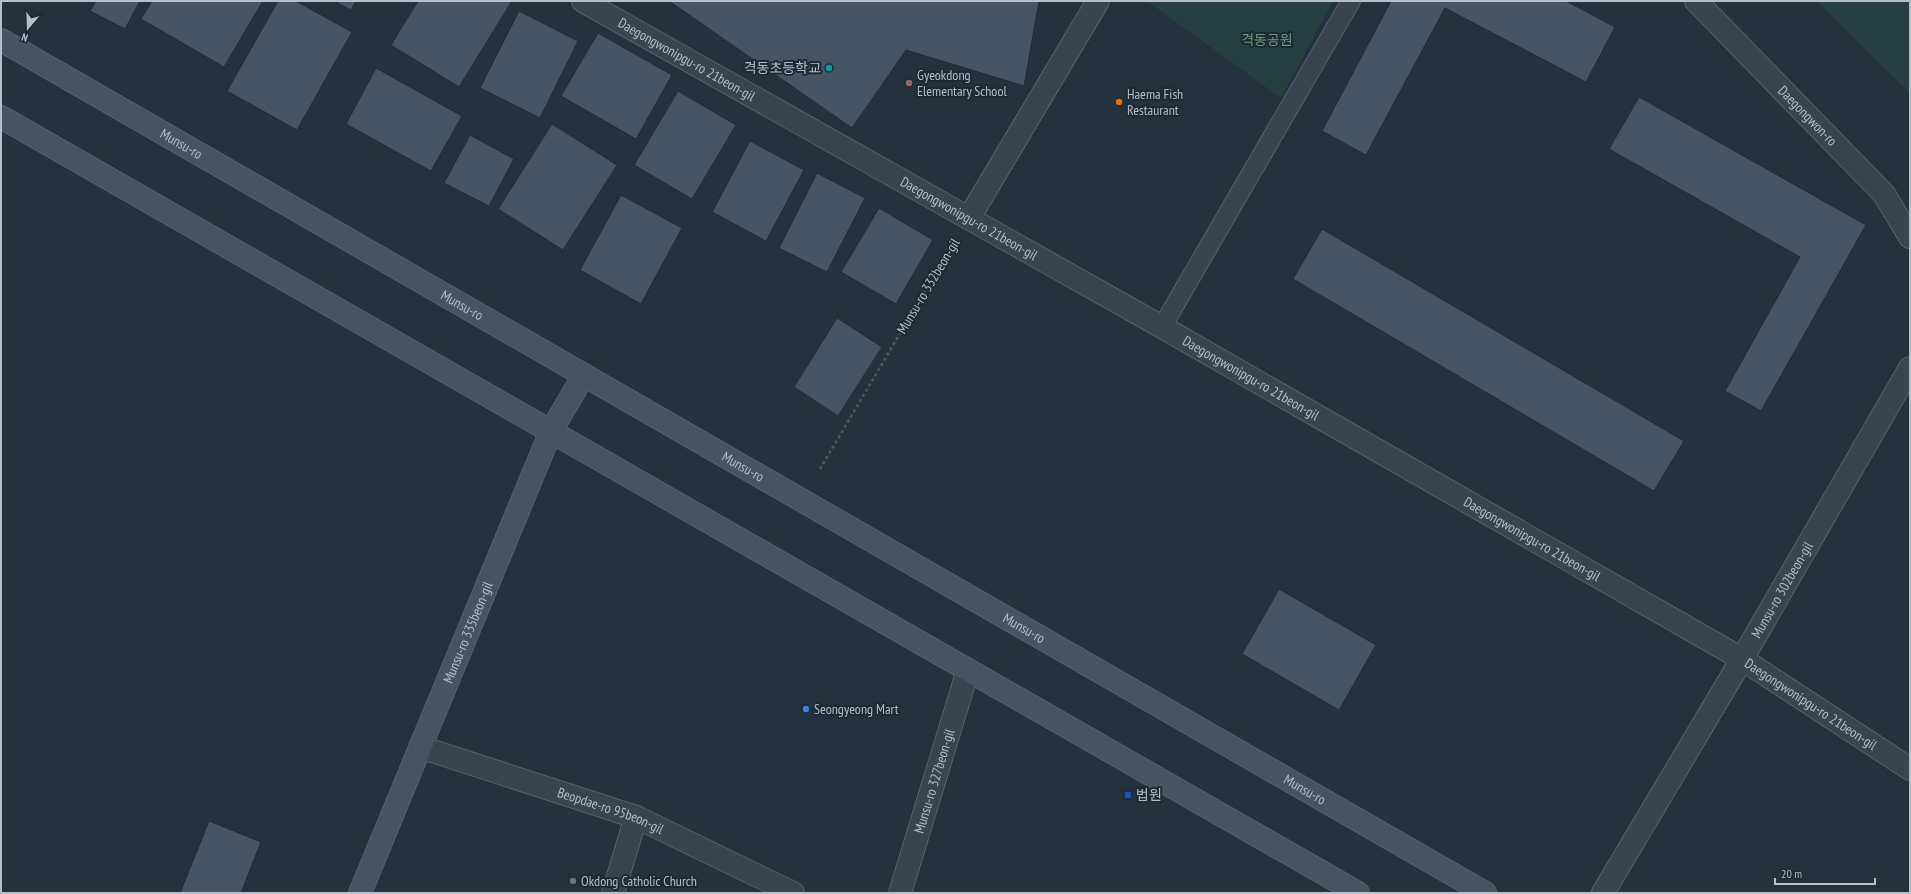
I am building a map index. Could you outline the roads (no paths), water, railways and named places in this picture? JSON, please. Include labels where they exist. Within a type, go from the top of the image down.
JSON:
[{"type":"main road","name":"Munsu-ro","points":[[1,40],[1485,893]]},
{"type":"main road","points":[[1,117],[1358,893]]},
{"type":"main road","name":"Munsu-ro 335beon-gil","points":[[360,893],[551,431],[584,375]]},
{"type":"street","name":"Daegongwonipgu-ro 21beon-gil","points":[[583,1],[1162,327],[1742,659],[1910,769]]},
{"type":"street","points":[[969,218],[1098,1]]},
{"type":"street","name":"Daegongwon-ro","points":[[1696,1],[1884,194],[1910,237]]},
{"type":"street","name":"Munsu-ro 302beon-gil","points":[[1602,893],[1742,659],[1910,368]]},
{"type":"street","name":"Munsu-ro 327beon-gil","points":[[900,893],[968,670]]},
{"type":"street","name":"Beopdae-ro 95beon-gil","points":[[420,747],[636,816],[793,893]]},
{"type":"street","points":[[613,893],[636,816]]},
{"type":"lane","points":[[1162,327],[1351,1]]},
{"type":"place","name":"격동초등학교","points":[[829,68]]},
{"type":"place","name":"Gyeokdong Elementary School","points":[[909,83]]},
{"type":"place","name":"Haema Fish Restaurant","points":[[1119,102]]},
{"type":"place","name":"Seongyeong Mart","points":[[806,709]]},
{"type":"place","name":"법원","points":[[1128,795]]},
{"type":"place","name":"Okdong Catholic Church","points":[[573,881]]},
{"type":"park label","name":"격동공원","points":[[1267,40]]}]
